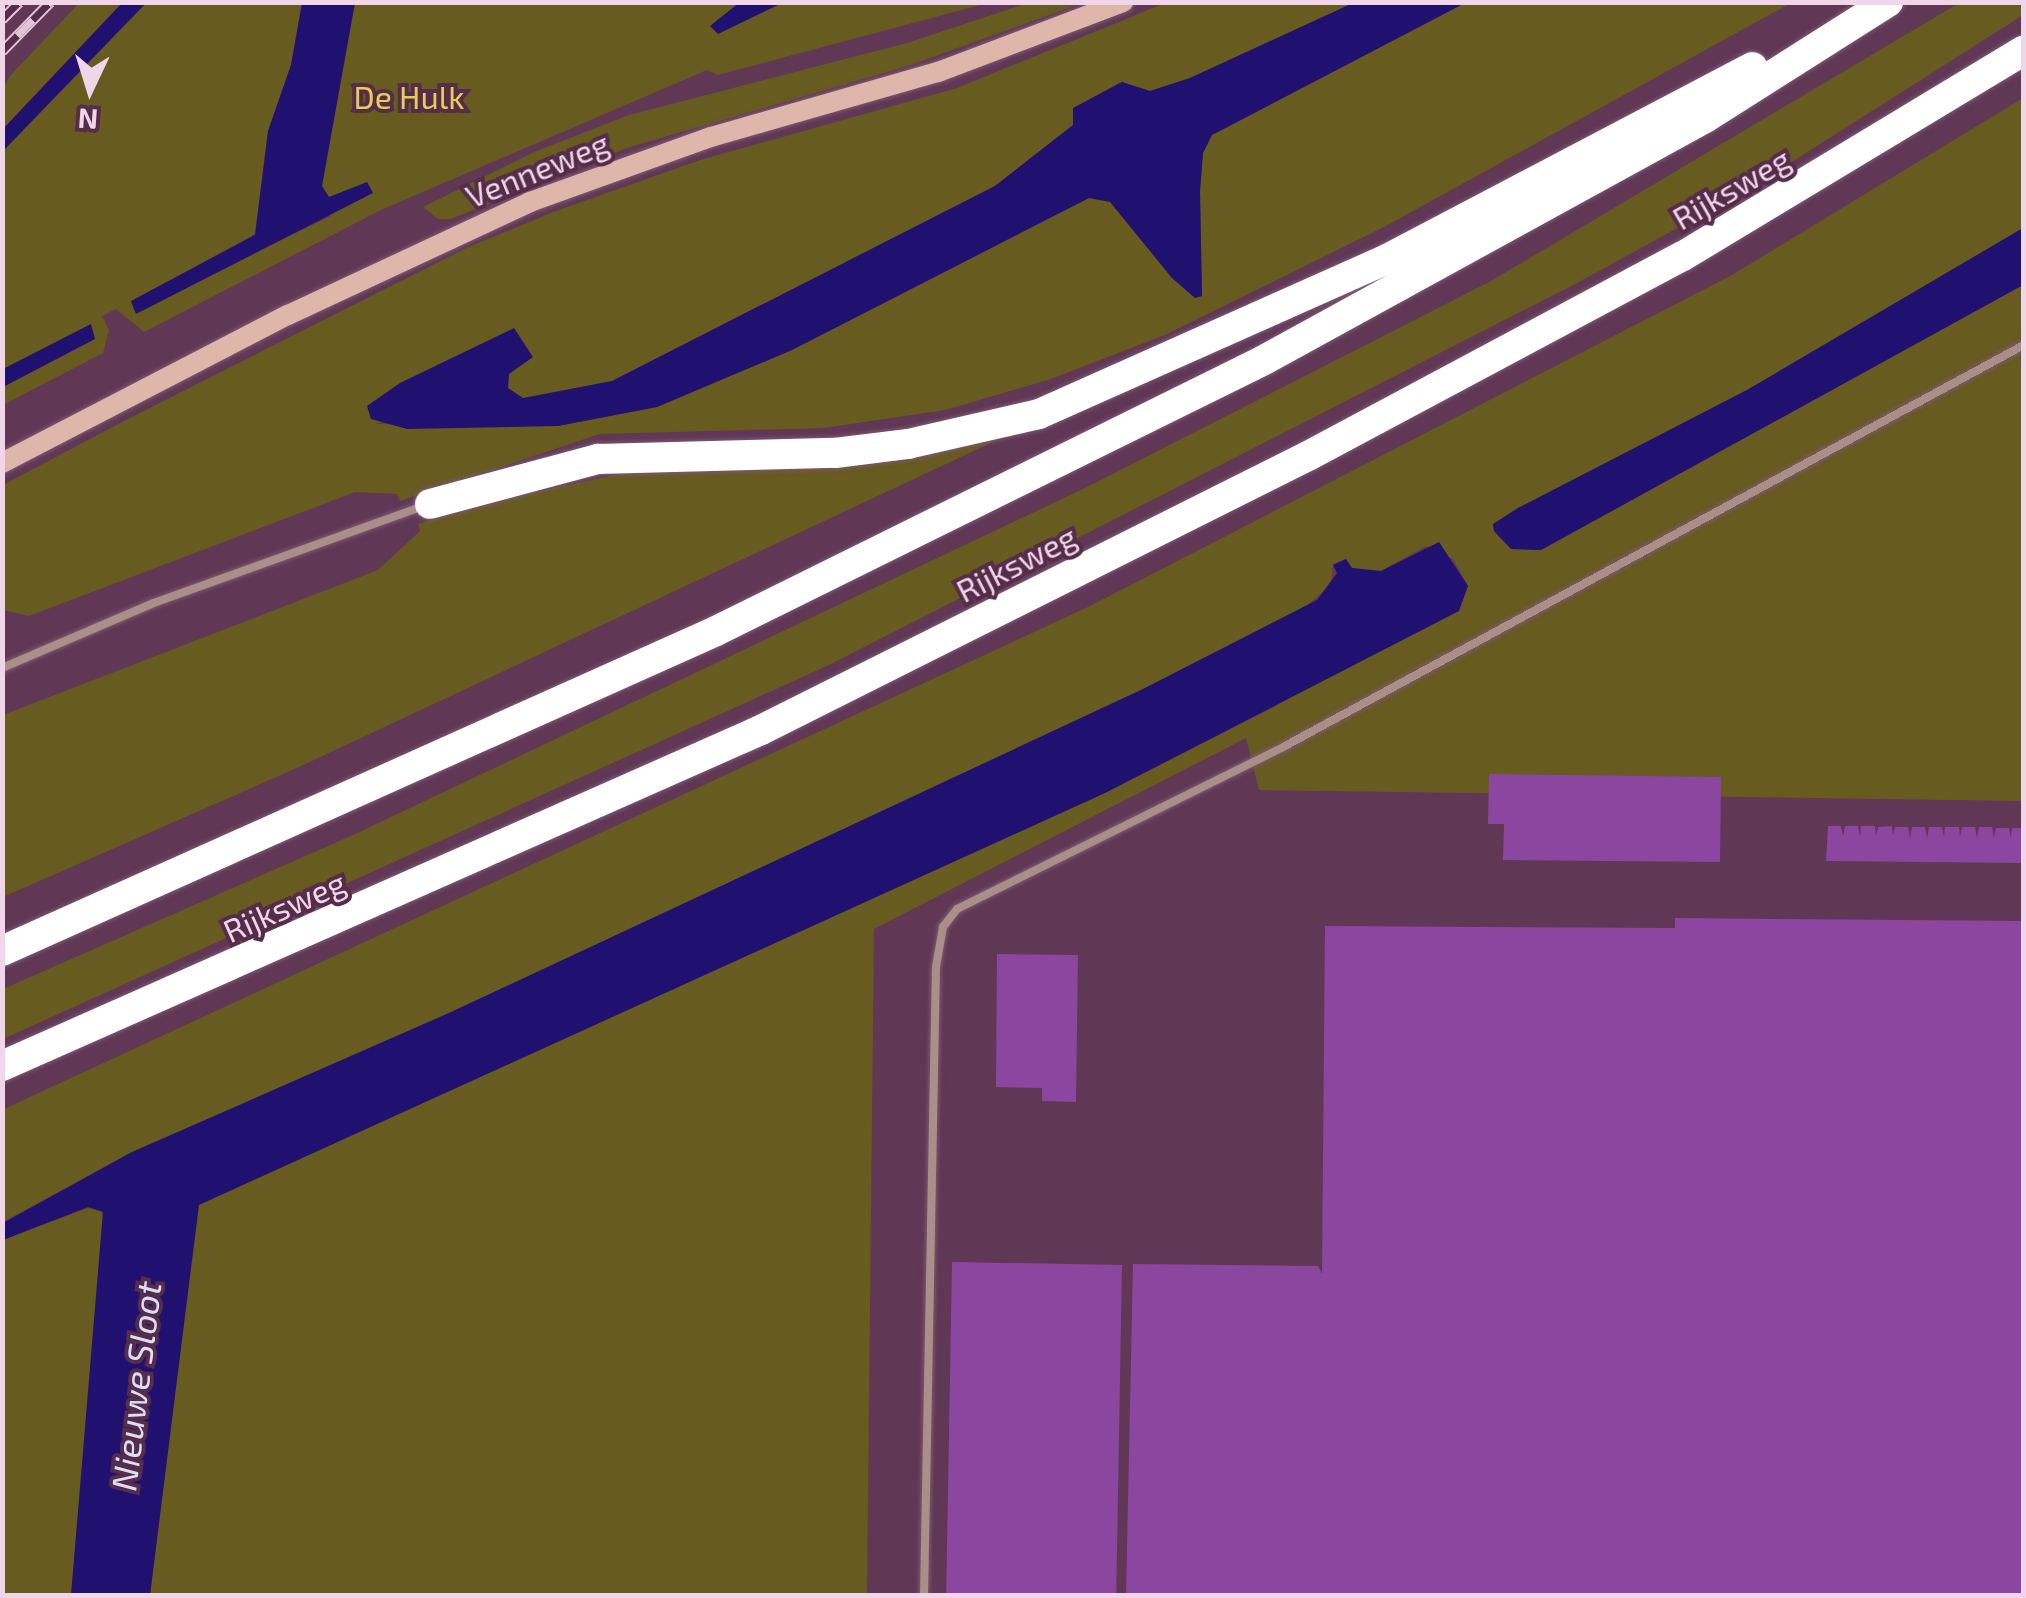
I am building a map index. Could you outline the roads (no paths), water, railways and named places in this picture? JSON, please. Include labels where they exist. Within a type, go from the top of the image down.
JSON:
[{"type":"highway","points":[[430,504],[598,458],[836,453],[1039,414],[1386,260],[1874,2]]},
{"type":"highway","points":[[2,951],[716,631],[1264,360],[1705,118],[1888,2]]},
{"type":"highway","name":"Rijksweg","points":[[2,1066],[761,730],[1308,456],[1683,256],[2024,50]]},
{"type":"main road","name":"Venneweg","points":[[2,463],[306,306],[530,202],[711,137],[938,72],[1122,2]]},
{"type":"lane","points":[[924,1596],[936,967],[944,927],[957,909],[1285,746],[2024,344]]},
{"type":"lane","points":[[2,668],[154,603],[430,504]]},
{"type":"water","points":[[740,2],[782,3],[718,34],[710,26]]},
{"type":"water","points":[[122,3],[146,3],[3,151],[3,129]]},
{"type":"water","points":[[302,3],[355,3],[322,186],[329,197],[367,182],[373,193],[136,314],[131,301],[255,235],[268,131],[291,65]]},
{"type":"water","points":[[1353,3],[1465,3],[1212,135],[1203,153],[1200,191],[1202,296],[1195,298],[1172,278],[1110,202],[1089,198],[792,350],[657,407],[558,426],[407,429],[371,419],[367,406],[400,383],[514,328],[533,357],[509,374],[508,388],[523,398],[612,381],[995,186],[1073,125],[1073,108],[1122,82],[1150,91],[1190,78]]},
{"type":"water","points":[[2023,228],[2023,285],[1541,550],[1511,549],[1494,531],[1493,524],[1518,508],[1747,390]]},
{"type":"water","points":[[91,324],[95,339],[3,387],[3,369]]},
{"type":"water","name":"Nieuwe Sloot","points":[[1439,542],[1468,586],[1459,611],[1105,793],[199,1205],[150,1595],[71,1595],[103,1212],[88,1207],[3,1240],[3,1223],[132,1152],[449,1013],[1141,690],[1317,600],[1337,573],[1333,565],[1346,559],[1352,568],[1381,571]]},
{"type":"railway","points":[[2,19],[19,2]]},
{"type":"railway","points":[[2,51],[50,2]]},
{"type":"park label","name":"De Hulk","points":[[409,96]]}]
